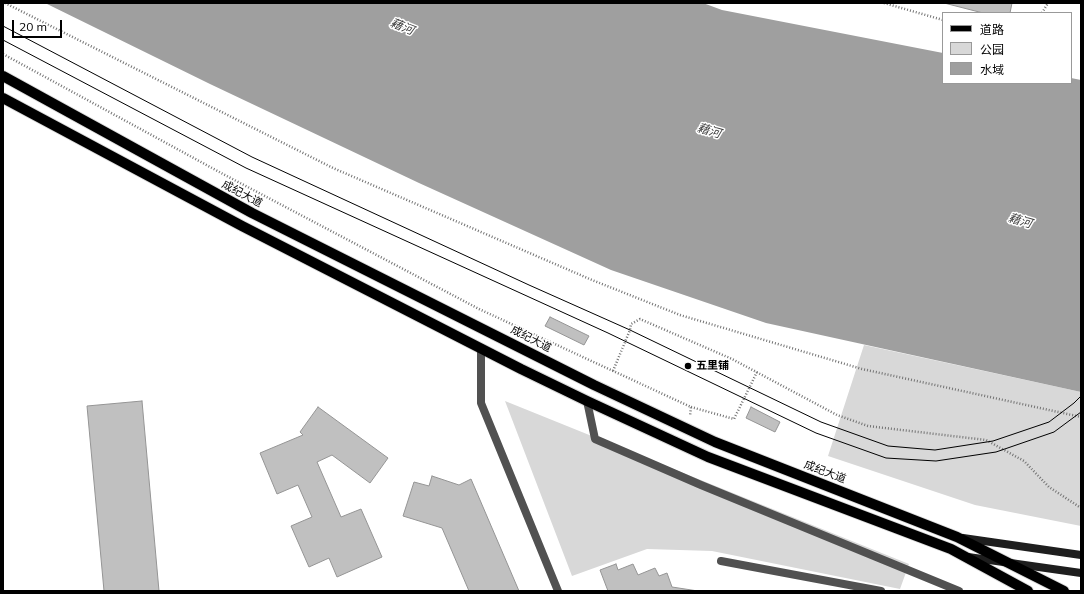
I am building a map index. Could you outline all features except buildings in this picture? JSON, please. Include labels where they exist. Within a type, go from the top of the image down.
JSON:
[{"type":"main road","name":"成纪大道","points":[[3,76],[252,213],[594,385],[715,442],[957,537],[1064,591]]},
{"type":"main road","points":[[3,98],[242,226],[587,401],[708,457],[951,549],[1028,591]]},
{"type":"main road","points":[[957,537],[1081,555]]},
{"type":"main road","points":[[964,556],[1081,573]]},
{"type":"street","points":[[481,348],[481,403],[558,591]]},
{"type":"street","points":[[587,401],[595,439],[701,486],[959,591]]},
{"type":"street","points":[[721,561],[881,591]]},
{"type":"path","points":[[5,3],[333,168],[592,280],[680,315],[862,369],[1081,417]]},
{"type":"path","points":[[884,3],[942,20]]},
{"type":"path","points":[[1043,12],[1048,3]]},
{"type":"path","points":[[3,54],[230,178],[479,309],[691,407],[734,419],[757,372]]},
{"type":"path","points":[[613,371],[632,324],[640,319],[732,359],[837,416],[868,426],[986,440],[1024,461],[1049,487],[1081,508]]},
{"type":"path","points":[[691,407],[689,416],[695,418]]},
{"type":"green space","points":[[864,345],[1081,392],[1081,526],[975,505],[828,456]]},
{"type":"green space","points":[[505,401],[909,564],[900,589],[712,551],[647,549],[572,576]]},
{"type":"water","name":"藉河","points":[[45,3],[703,3],[722,10],[942,53],[942,84],[1072,84],[1072,78],[1081,80],[1081,392],[766,323],[611,270],[419,183],[210,84]]},
{"type":"tram line","points":[[3,26],[252,157],[630,330],[821,422],[888,446],[935,450],[993,441],[1049,422],[1081,396]]},
{"type":"tram line","points":[[3,40],[246,168],[608,333],[816,433],[886,458],[936,461],[996,452],[1054,432],[1081,412]]},
{"type":"place","name":"五里铺","points":[[688,366]]}]
